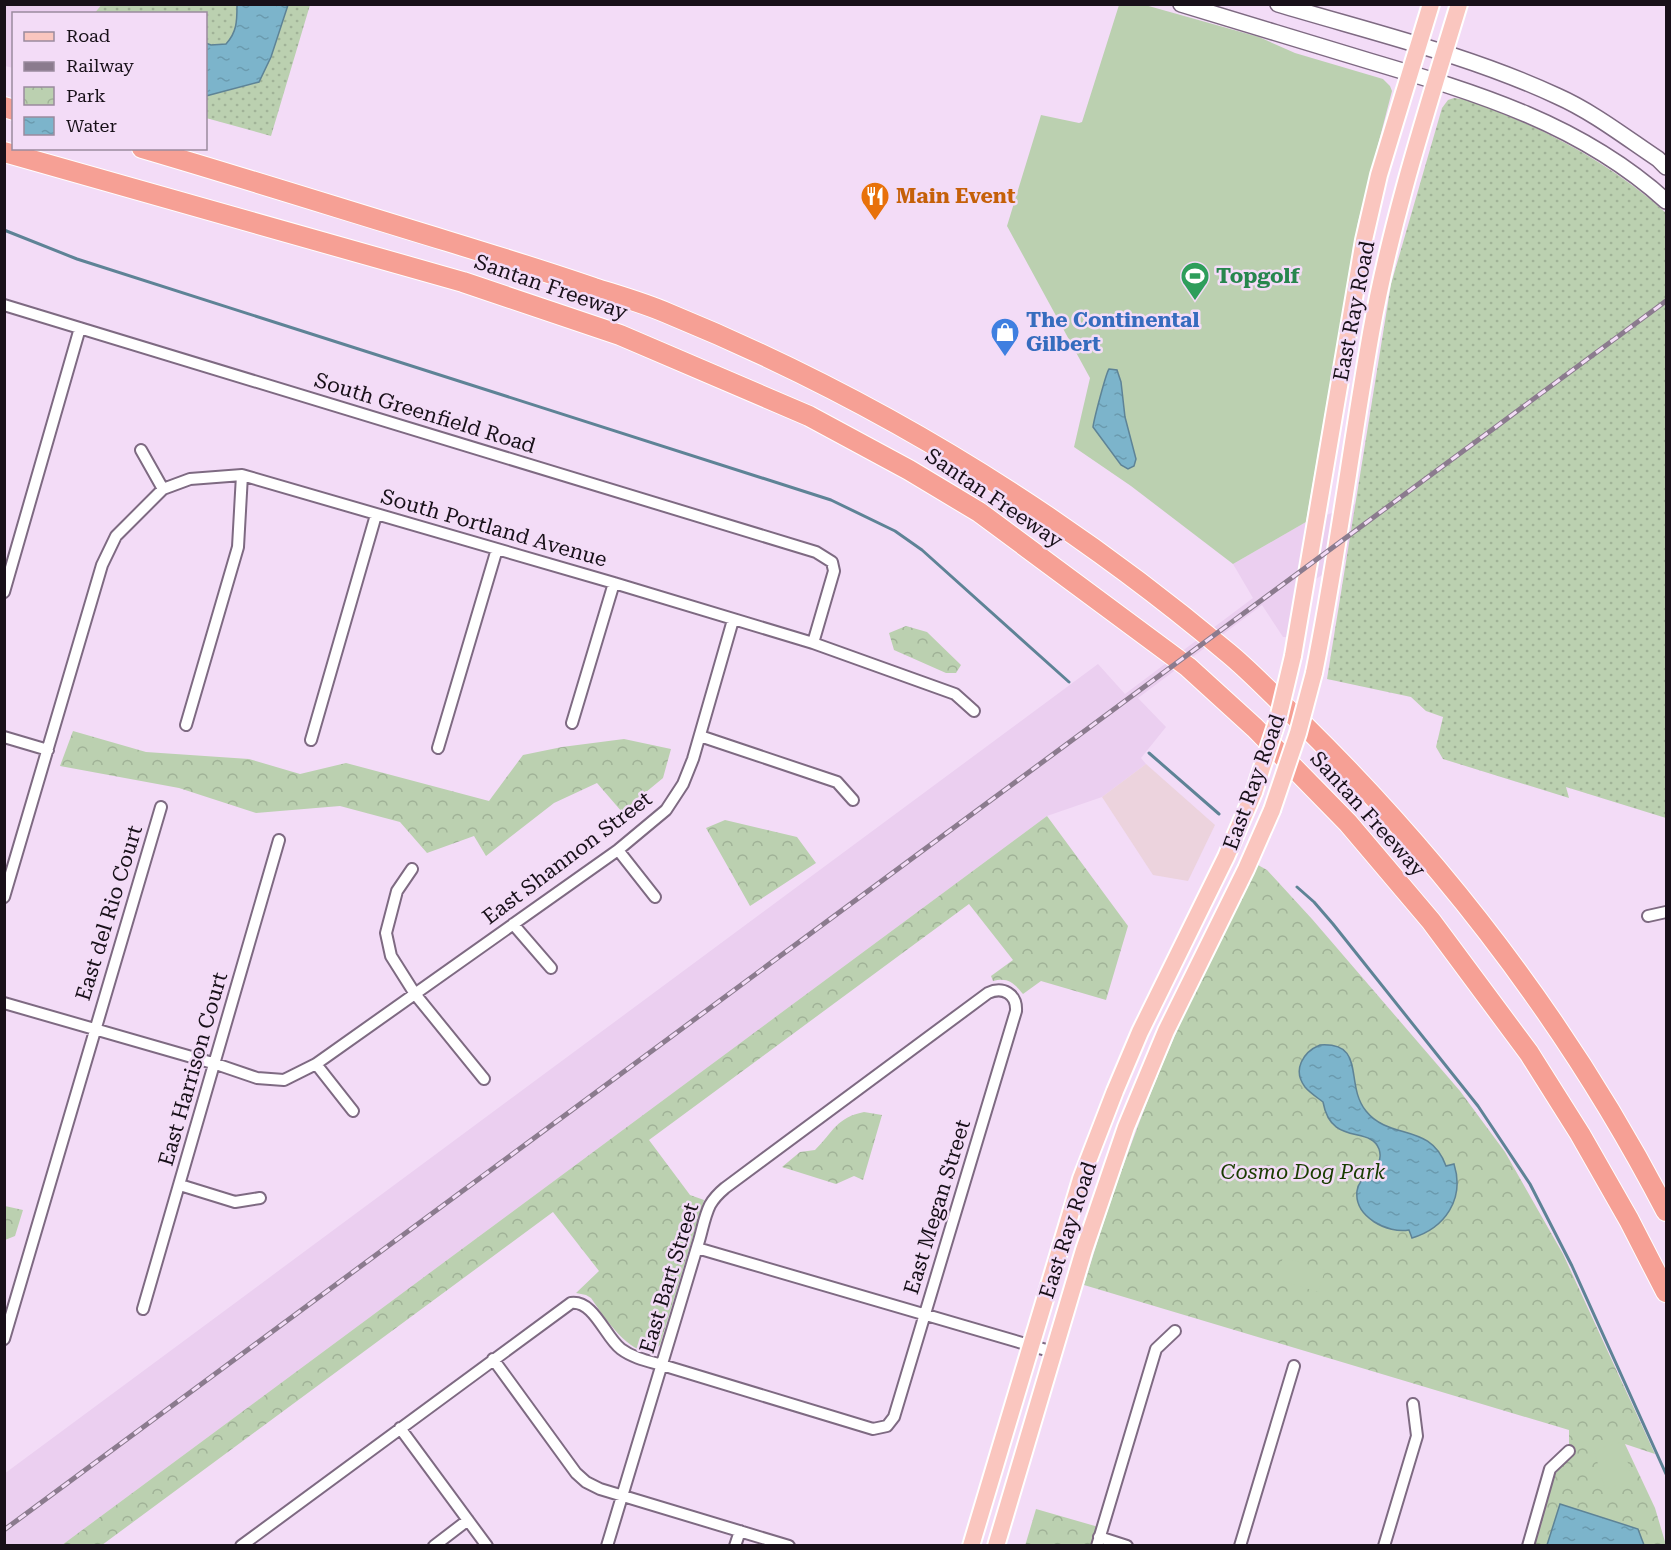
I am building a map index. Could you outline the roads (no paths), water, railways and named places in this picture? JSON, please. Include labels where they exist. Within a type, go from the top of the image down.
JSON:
[{"type":"highway","name":"Santan Freeway","points":[[149,150],[519,262],[664,312],[789,367],[873,410],[1008,489],[1108,558],[1230,654],[1338,759],[1391,814],[1442,873],[1522,976],[1634,1148],[1666,1211]]},
{"type":"highway","name":"Santan Freeway","points":[[4,152],[463,282],[620,335],[808,416],[909,470],[979,512],[1188,667],[1255,728],[1348,823],[1431,921],[1529,1053],[1602,1172],[1666,1292]]},
{"type":"main road","points":[[1181,4],[1497,101],[1553,125],[1625,168],[1666,201]]},
{"type":"main road","points":[[1278,4],[1516,78],[1598,117],[1666,167]]},
{"type":"main road","name":"East Ray Road","points":[[971,1545],[1081,1179],[1115,1091],[1161,986],[1226,856],[1254,792],[1278,719],[1293,656],[1364,240],[1379,175],[1431,4]]},
{"type":"main road","name":"East Ray Road","points":[[996,1545],[1104,1187],[1136,1100],[1166,1031],[1246,870],[1272,810],[1298,733],[1314,673],[1336,555],[1371,332],[1393,233],[1459,4]]},
{"type":"street","name":"South Greenfield Road","points":[[4,305],[816,552],[832,562],[834,571],[813,643]]},
{"type":"street","points":[[4,592],[80,328]]},
{"type":"street","points":[[4,897],[102,565],[116,536],[163,489],[141,450]]},
{"type":"street","points":[[186,725],[238,547],[242,475]]},
{"type":"street","name":"South Portland Avenue","points":[[163,489],[190,479],[242,475],[813,643],[955,694],[974,711]]},
{"type":"street","points":[[311,740],[376,515]]},
{"type":"street","points":[[438,748],[498,549]]},
{"type":"street","points":[[572,723],[614,583]]},
{"type":"street","name":"East Shannon Street","points":[[4,1003],[257,1078],[284,1080],[316,1064],[618,850],[666,810],[683,784],[700,736],[733,620]]},
{"type":"street","points":[[700,736],[837,782],[853,800]]},
{"type":"street","points":[[4,737],[48,750]]},
{"type":"street","name":"East del Rio Court","points":[[4,1339],[161,807]]},
{"type":"street","name":"East Harrison Court","points":[[143,1309],[216,1064],[279,840]]},
{"type":"street","points":[[618,850],[655,897]]},
{"type":"street","points":[[412,869],[397,891],[386,933],[391,956],[416,994],[484,1079]]},
{"type":"street","points":[[1648,916],[1666,912]]},
{"type":"street","points":[[513,924],[551,968]]},
{"type":"street","name":"East Bart Street","points":[[608,1545],[709,1208],[723,1189],[988,993],[997,990],[1009,993]]},
{"type":"street","name":"East Megan Street","points":[[662,1365],[873,1429],[883,1428],[890,1424],[894,1418],[1016,1011],[1015,1002],[1009,993]]},
{"type":"street","points":[[316,1064],[353,1111]]},
{"type":"street","points":[[180,1185],[235,1202],[260,1198]]},
{"type":"street","points":[[697,1248],[1053,1352]]},
{"type":"street","points":[[241,1545],[567,1304],[582,1303],[621,1349],[633,1356],[662,1365]]},
{"type":"street","points":[[1127,1545],[1098,1541],[1156,1349],[1175,1331]]},
{"type":"street","points":[[493,1359],[580,1477],[592,1486],[789,1545]]},
{"type":"street","points":[[1240,1545],[1294,1366]]},
{"type":"street","points":[[1384,1545],[1417,1436],[1413,1404]]},
{"type":"street","points":[[400,1428],[487,1545]]},
{"type":"street","points":[[1528,1545],[1550,1469],[1569,1451]]},
{"type":"street","points":[[434,1545],[468,1520]]},
{"type":"street","points":[[735,1545],[740,1531]]},
{"type":"water","points":[[237,5],[288,5],[271,57],[259,82],[207,96],[207,43],[226,44],[236,26]]},
{"type":"water","points":[[1109,369],[1117,370],[1121,382],[1125,417],[1136,459],[1134,466],[1128,469],[1121,465],[1093,427]]},
{"type":"water","points":[[1320,1045],[1335,1046],[1344,1050],[1349,1057],[1360,1100],[1366,1111],[1376,1120],[1386,1126],[1420,1137],[1439,1152],[1446,1166],[1454,1164],[1457,1189],[1450,1210],[1434,1227],[1424,1233],[1412,1238],[1409,1230],[1401,1231],[1383,1226],[1374,1222],[1361,1209],[1357,1191],[1362,1180],[1379,1162],[1379,1149],[1368,1138],[1342,1130],[1334,1125],[1327,1116],[1323,1102],[1301,1081],[1299,1074],[1301,1062],[1309,1052]]},
{"type":"water","points":[[1560,1504],[1638,1529],[1644,1545],[1547,1545]]},
{"type":"waterway","points":[[4,230],[77,259],[831,500],[895,531],[922,550],[1069,682]]},
{"type":"waterway","points":[[1149,753],[1219,814]]},
{"type":"waterway","points":[[1297,887],[1333,924],[1478,1106],[1530,1184],[1572,1266],[1666,1474]]},
{"type":"railway","points":[[4,1530],[1666,301]]},
{"type":"place","name":"Main Event","points":[[875,222]]},
{"type":"place","name":"Topgolf","points":[[1195,302]]},
{"type":"place","name":"The Continental Gilbert","points":[[1005,358]]},
{"type":"park label","name":"Cosmo Dog Park","points":[[1303,1172]]}]
